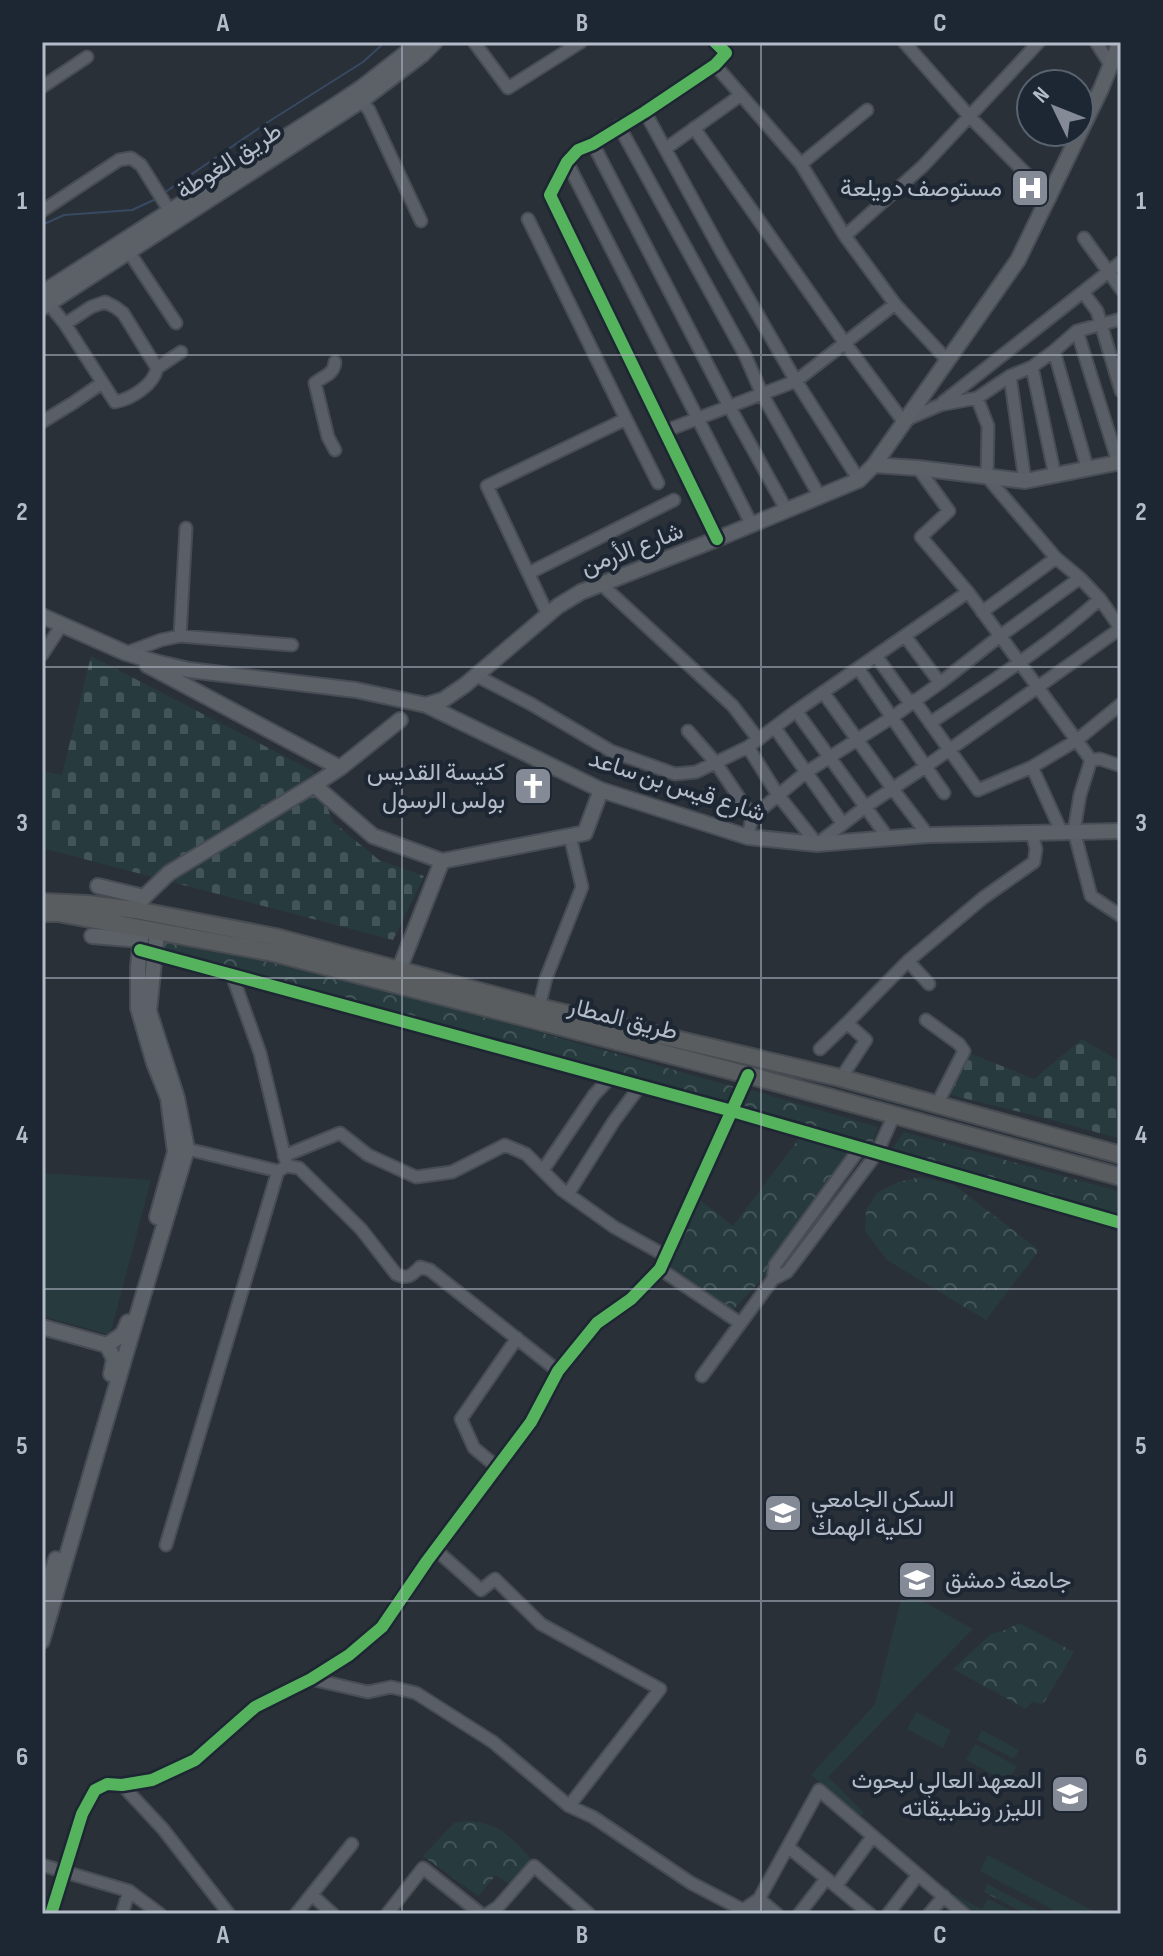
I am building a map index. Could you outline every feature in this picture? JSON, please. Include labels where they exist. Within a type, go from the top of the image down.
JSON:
[{"type":"highway","points":[[42,890],[64,893],[87,904]]},
{"type":"highway","points":[[42,902],[87,904]]},
{"type":"highway","name":"طريق المطار","points":[[87,904],[140,903],[539,1007],[841,1078],[1121,1155]]},
{"type":"highway","points":[[42,913],[110,922]]},
{"type":"highway","name":"طريق المطار","points":[[110,922],[145,938],[274,953],[748,1075],[1121,1177]]},
{"type":"highway","points":[[42,924],[110,922]]},
{"type":"main road","points":[[44,302],[170,211],[337,104],[420,42]]},
{"type":"main road","name":"طريق الغوطة","points":[[44,302],[129,252],[170,211],[361,101],[435,42]]},
{"type":"main road","name":"شارع الأرمن","points":[[426,705],[443,700],[477,676],[570,598],[859,480],[874,465],[1009,276],[1050,198],[1120,42]]},
{"type":"main road","points":[[874,465],[1025,481],[1120,463]]},
{"type":"main road","points":[[42,616],[126,653],[340,768]]},
{"type":"main road","points":[[126,653],[189,670],[356,690],[426,705]]},
{"type":"main road","points":[[184,685],[184,676],[189,670]]},
{"type":"main road","name":"شارع قيس بن ساعد","points":[[426,705],[601,790],[748,837],[817,844],[928,835],[1121,831]]},
{"type":"main road","points":[[98,886],[140,903],[159,881],[340,768],[400,720]]},
{"type":"main road","points":[[314,785],[373,836],[442,861],[585,833],[601,790]]},
{"type":"main road","points":[[399,970],[442,861]]},
{"type":"main road","points":[[92,936],[145,938]]},
{"type":"main road","points":[[42,1641],[181,1150],[177,1098],[149,1011],[156,954],[145,938]]},
{"type":"main road","points":[[107,1345],[123,1334],[127,1326],[181,1150],[168,1098],[138,1008],[145,938]]},
{"type":"main road","points":[[42,1327],[107,1345],[113,1355],[114,1366],[42,1605]]},
{"type":"street","points":[[474,42],[508,88],[581,42]]},
{"type":"street","points":[[715,42],[726,53],[715,65],[645,112],[578,150],[567,162],[550,195],[717,539]]},
{"type":"street","points":[[904,42],[970,117],[1050,198]]},
{"type":"street","points":[[845,236],[923,166],[1039,42]]},
{"type":"street","points":[[1096,42],[1111,66]]},
{"type":"street","points":[[42,87],[87,57]]},
{"type":"street","points":[[715,65],[801,164],[845,236],[895,304],[948,361]]},
{"type":"street","points":[[665,149],[741,95]]},
{"type":"street","points":[[361,101],[369,110],[421,221]]},
{"type":"street","points":[[801,164],[867,110]]},
{"type":"street","points":[[645,112],[796,381],[859,480]]},
{"type":"street","points":[[619,126],[820,497]]},
{"type":"street","points":[[694,128],[903,421],[940,405],[977,398],[1010,376],[1032,367],[1077,331],[1121,319]]},
{"type":"street","points":[[593,144],[787,511]]},
{"type":"street","points":[[42,211],[126,158],[137,160],[170,211]]},
{"type":"street","points":[[567,162],[752,525]]},
{"type":"street","points":[[528,219],[658,483]]},
{"type":"street","points":[[1084,238],[1121,289]]},
{"type":"street","points":[[129,252],[176,323]]},
{"type":"street","points":[[940,405],[1121,262]]},
{"type":"street","points":[[1083,292],[1097,311],[1121,391]]},
{"type":"street","points":[[44,302],[65,324],[115,402],[151,382],[156,375],[157,368],[123,313],[105,302],[65,324]]},
{"type":"street","points":[[665,431],[796,381],[895,304]]},
{"type":"street","points":[[1077,331],[1120,463]]},
{"type":"street","points":[[1054,351],[1087,467]]},
{"type":"street","points":[[157,368],[181,352]]},
{"type":"street","points":[[335,362],[332,373],[315,383],[328,437],[335,450]]},
{"type":"street","points":[[1032,367],[1055,476]]},
{"type":"street","points":[[1010,376],[1025,481]]},
{"type":"street","points":[[42,422],[102,383]]},
{"type":"street","points":[[601,584],[733,706],[778,795],[817,844],[1121,628],[1100,599],[1056,558],[987,477],[988,426],[977,398]]},
{"type":"street","points":[[548,615],[487,486],[626,419]]},
{"type":"street","points":[[918,468],[949,511],[921,537],[968,592],[1091,760]]},
{"type":"street","points":[[529,573],[674,500]]},
{"type":"street","points":[[180,636],[186,528]]},
{"type":"street","points":[[982,612],[1056,558]]},
{"type":"street","points":[[748,837],[752,817],[805,773],[891,718],[1080,578]]},
{"type":"street","points":[[477,676],[611,751],[675,774],[696,772],[753,743],[968,592]]},
{"type":"street","points":[[930,723],[1020,662],[1100,599]]},
{"type":"street","points":[[42,655],[61,626]]},
{"type":"street","points":[[126,653],[180,636],[292,645]]},
{"type":"street","points":[[905,636],[940,683]]},
{"type":"street","points":[[876,656],[978,790],[1032,767],[1077,740],[1121,704]]},
{"type":"street","points":[[858,668],[944,793]]},
{"type":"street","points":[[823,692],[928,835]]},
{"type":"street","points":[[796,711],[888,838]]},
{"type":"street","points":[[775,728],[843,824]]},
{"type":"street","points":[[688,731],[716,763],[752,817]]},
{"type":"street","points":[[1091,760],[1100,759],[1121,766]]},
{"type":"street","points":[[1068,831],[1091,760]]},
{"type":"street","points":[[1032,767],[1068,831],[1091,896],[1121,916]]},
{"type":"street","points":[[820,1049],[908,961],[983,898],[1034,862],[1036,849],[1032,833]]},
{"type":"street","points":[[539,1007],[546,978],[582,887],[570,836]]},
{"type":"street","points":[[145,938],[156,954],[732,1111],[1121,1223]]},
{"type":"street","points":[[908,961],[929,984]]},
{"type":"street","points":[[166,1545],[283,1164],[260,1053],[232,975]]},
{"type":"street","points":[[926,1020],[964,1051],[937,1104]]},
{"type":"street","points":[[841,1078],[866,1040],[847,1023]]},
{"type":"street","points":[[51,1914],[82,1814],[95,1790],[107,1784],[152,1780],[195,1760],[255,1707],[311,1679],[349,1655],[382,1627],[435,1549],[531,1422],[558,1371],[597,1323],[631,1299],[660,1269],[748,1075]]},
{"type":"street","points":[[543,1170],[594,1095],[610,1078]]},
{"type":"street","points":[[568,1194],[640,1086]]},
{"type":"street","points":[[702,1376],[773,1279],[787,1272],[877,1153],[894,1115]]},
{"type":"street","points":[[283,1164],[340,1133],[368,1155],[416,1177],[452,1172],[505,1145],[526,1154],[568,1194],[614,1227],[666,1256]]},
{"type":"street","points":[[773,1279],[775,1265],[860,1148]]},
{"type":"street","points":[[181,1150],[299,1168],[361,1229],[396,1274],[403,1278],[412,1276],[420,1267],[430,1270],[558,1371]]},
{"type":"street","points":[[660,1269],[740,1323]]},
{"type":"street","points":[[497,1467],[474,1448],[461,1419],[517,1338]]},
{"type":"street","points":[[435,1549],[481,1590],[495,1579],[541,1624],[660,1689],[569,1806]]},
{"type":"street","points":[[311,1679],[368,1692],[391,1687],[416,1693],[493,1742],[569,1806],[593,1817],[691,1883],[743,1910],[759,1899]]},
{"type":"street","points":[[122,1785],[163,1829],[229,1914]]},
{"type":"street","points":[[756,1914],[759,1899],[819,1790],[964,1914]]},
{"type":"street","points":[[799,1914],[873,1836]]},
{"type":"street","points":[[296,1914],[352,1844]]},
{"type":"street","points":[[788,1847],[870,1914]]},
{"type":"street","points":[[42,1865],[129,1891],[160,1914]]},
{"type":"street","points":[[487,1914],[498,1907],[534,1866],[589,1914]]},
{"type":"street","points":[[387,1914],[423,1868],[481,1914]]},
{"type":"street","points":[[888,1914],[918,1875]]},
{"type":"street","points":[[122,1914],[129,1891]]},
{"type":"street","points":[[312,1895],[333,1914]]},
{"type":"street","points":[[929,1914],[944,1896]]},
{"type":"street","points":[[759,1899],[777,1914]]},
{"type":"green space","points":[[91,656],[313,771],[333,822],[379,860],[424,876],[393,940],[42,848],[42,771],[62,775]]},
{"type":"green space","points":[[157,938],[378,989],[742,1089],[732,1111],[156,954]]},
{"type":"green space","points":[[1082,1039],[1121,1062],[1121,1139],[943,1093],[964,1051],[1034,1079]]},
{"type":"green space","points":[[747,1089],[878,1127],[872,1145],[741,1107]]},
{"type":"green space","points":[[804,1132],[860,1148],[775,1265],[728,1315],[660,1269],[694,1195],[733,1226]]},
{"type":"green space","points":[[904,1132],[1121,1192],[1121,1215],[892,1149]]},
{"type":"green space","points":[[42,1173],[151,1180],[110,1335],[42,1316]]},
{"type":"green space","points":[[921,1177],[954,1185],[1039,1250],[986,1320],[887,1260],[865,1231],[866,1210],[878,1192],[899,1182]]},
{"type":"green space","points":[[910,1594],[973,1629],[828,1777],[864,1813],[859,1817],[811,1775],[875,1704],[901,1600],[907,1600]]},
{"type":"green space","points":[[1019,1623],[1074,1652],[1045,1701],[1042,1704],[1032,1702],[1026,1709],[953,1669],[991,1634]]},
{"type":"green space","points":[[916,1712],[951,1730],[943,1748],[907,1729]]},
{"type":"green space","points":[[982,1730],[1019,1750],[1014,1759],[977,1740]]},
{"type":"green space","points":[[975,1744],[1017,1766],[1008,1783],[966,1760]]},
{"type":"green space","points":[[466,1821],[496,1827],[531,1859],[509,1884],[496,1875],[478,1896],[423,1856],[454,1823]]},
{"type":"green space","points":[[988,1855],[1099,1914],[1061,1914],[980,1871]]},
{"type":"green space","points":[[987,1884],[1045,1914],[1026,1914],[984,1892]]},
{"type":"green space","points":[[945,1887],[982,1909],[988,1899],[1016,1913],[971,1914],[942,1889]]},
{"type":"waterway","points":[[164,193],[363,62],[385,42]]},
{"type":"waterway","points":[[42,225],[64,215],[132,210],[156,199]]},
{"type":"cycle path","points":[[715,42],[726,53],[715,65],[645,112],[578,150],[567,162],[550,195],[717,539]]},
{"type":"cycle path","points":[[140,950],[732,1111],[1121,1223]]},
{"type":"cycle path","points":[[51,1914],[82,1814],[95,1790],[107,1784],[152,1780],[195,1760],[255,1707],[311,1679],[349,1655],[382,1627],[427,1561],[531,1422],[558,1371],[597,1323],[631,1299],[660,1269],[748,1075]]},
{"type":"place","name":"مستوصف دويلعة","points":[[1030,188]]},
{"type":"place","name":"كنيسة القديس بولس الرسول","points":[[533,786]]},
{"type":"place","name":"السكن الجامعي لكلية الهمك","points":[[783,1513]]},
{"type":"place","name":"جامعة دمشق","points":[[917,1580]]},
{"type":"place","name":"المعهد العالي لبحوث الليزر وتطبيقاته","points":[[1070,1794]]}]
